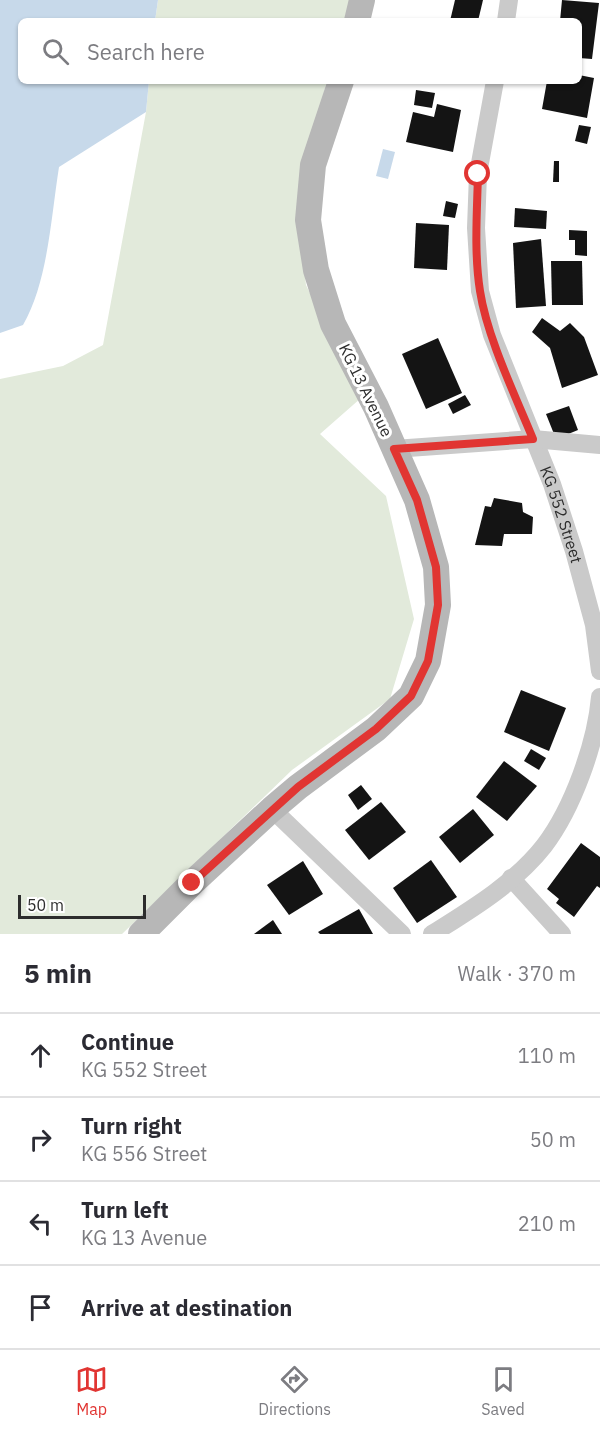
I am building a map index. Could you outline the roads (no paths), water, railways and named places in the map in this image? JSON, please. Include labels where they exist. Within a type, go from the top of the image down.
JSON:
[{"type":"street","points":[[358,18],[362,0]]},
{"type":"street","points":[[506,18],[509,0]]},
{"type":"street","name":"KG 13 Avenue","points":[[141,934],[272,809],[376,729],[411,696],[428,661],[438,605],[436,567],[417,500],[376,407],[333,324],[316,270],[308,220],[313,165],[340,84]]},
{"type":"street","name":"KG 552 Street","points":[[494,84],[478,174],[476,228],[480,291],[492,335],[552,484],[574,551],[594,625],[600,671]]},
{"type":"street","points":[[394,449],[533,439],[600,445]]},
{"type":"street","points":[[432,934],[481,903],[544,846],[562,816],[585,766],[598,718],[600,697]]},
{"type":"street","points":[[272,809],[402,934]]},
{"type":"street","points":[[511,878],[562,934]]},
{"type":"water","points":[[0,0],[158,0],[155,18],[18,18],[18,84],[149,84],[146,112],[59,167],[47,249],[38,289],[23,325],[0,333]]},
{"type":"water","points":[[383,149],[395,152],[388,179],[376,176]]}]
